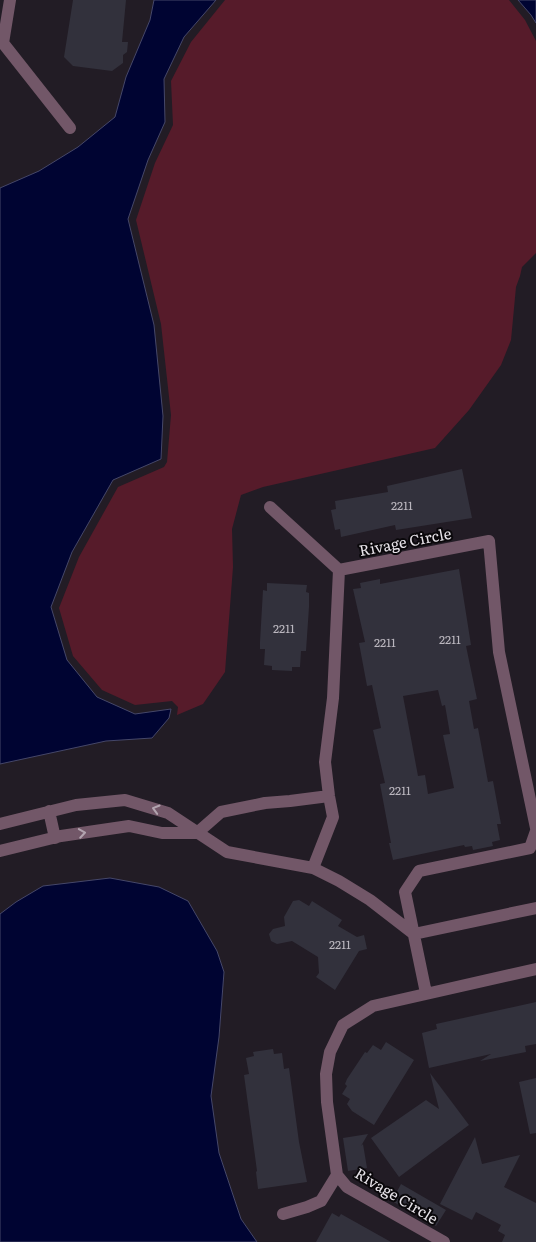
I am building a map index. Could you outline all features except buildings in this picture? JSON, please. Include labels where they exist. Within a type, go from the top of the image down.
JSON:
[{"type":"street","points":[[10,0],[1,43],[70,128]]},
{"type":"street","points":[[270,507],[339,570],[333,698],[325,762],[329,796],[334,817],[312,868]]},
{"type":"street","name":"Rivage Circle","points":[[339,570],[490,541],[499,652],[536,829],[530,848],[419,871],[405,892],[426,993]]},
{"type":"street","points":[[0,851],[55,838],[129,826],[162,834],[197,834],[221,812],[265,802],[329,796]]},
{"type":"street","points":[[0,824],[76,805],[125,800],[168,812],[197,834],[227,852],[312,868],[339,881],[370,900],[414,934],[536,908]]},
{"type":"street","points":[[49,811],[55,838]]},
{"type":"street","name":"Rivage Circle","points":[[444,1242],[347,1187],[337,1175],[327,1102],[326,1074],[330,1052],[342,1025],[373,1006],[536,969]]},
{"type":"street","points":[[283,1214],[322,1201],[337,1175]]},
{"type":"shaded area","points":[[225,0],[509,0],[525,20],[536,41],[536,253],[522,267],[516,287],[511,340],[501,365],[469,410],[435,448],[263,487],[241,495],[232,529],[233,567],[225,672],[203,704],[177,715],[178,707],[172,701],[135,705],[102,690],[73,656],[59,608],[79,557],[118,487],[164,467],[167,462],[171,415],[161,324],[136,220],[155,163],[173,125],[171,81],[191,42]]},
{"type":"water","points":[[154,0],[216,0],[184,37],[164,79],[165,122],[148,160],[128,219],[154,325],[163,416],[161,459],[113,480],[72,552],[51,607],[67,660],[97,697],[135,714],[171,709],[169,718],[152,738],[106,741],[0,764],[0,188],[39,171],[78,147],[115,117],[126,77],[150,20]]},
{"type":"water","points":[[518,0],[536,0],[536,23],[531,15]]},
{"type":"water","points":[[110,878],[159,887],[188,901],[217,951],[224,972],[219,1037],[211,1096],[219,1153],[241,1219],[257,1242],[0,1242],[0,914],[43,886]]}]
